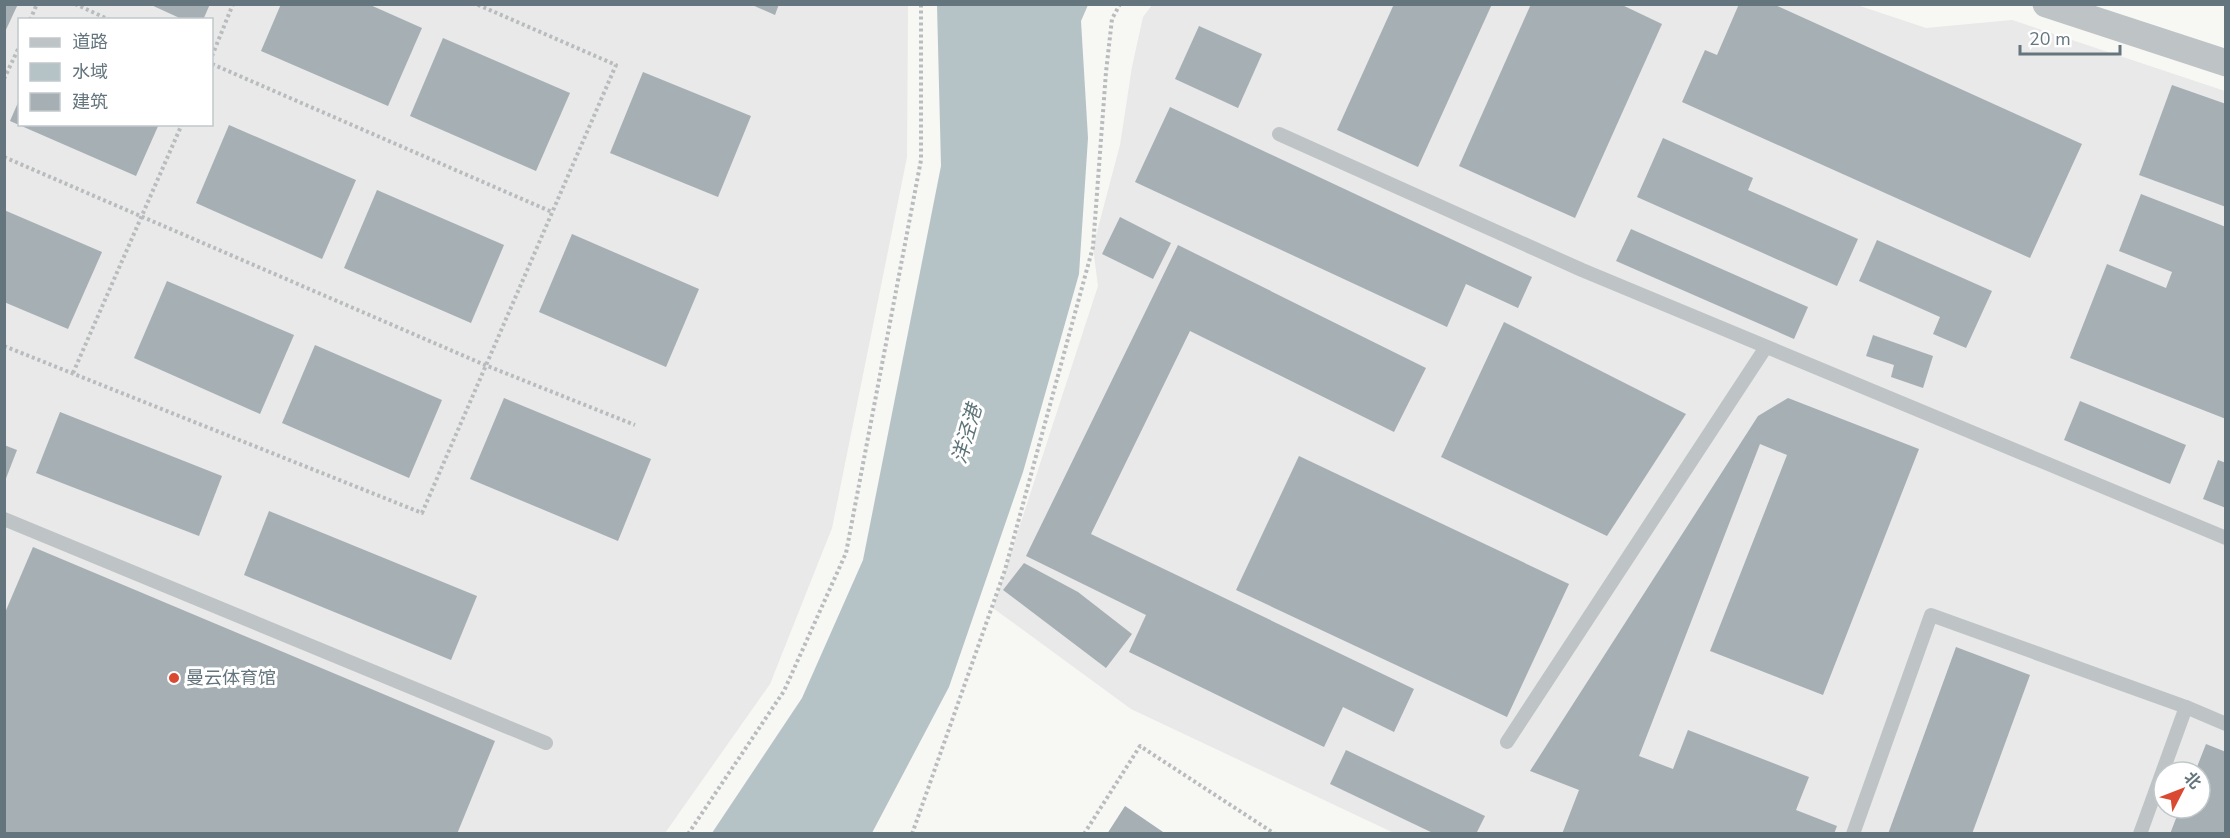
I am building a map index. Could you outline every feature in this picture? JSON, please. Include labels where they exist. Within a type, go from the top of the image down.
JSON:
[{"type":"street","points":[[2046,4],[2226,63]]},
{"type":"lane","points":[[1279,134],[1582,270],[2226,538]]},
{"type":"lane","points":[[1507,742],[1767,347]]},
{"type":"lane","points":[[5,521],[546,743]]},
{"type":"lane","points":[[1853,834],[1931,615],[2186,707],[2226,724]]},
{"type":"lane","points":[[2140,834],[2186,707]]},
{"type":"path","points":[[31,18],[37,4]]},
{"type":"path","points":[[75,4],[106,18]]},
{"type":"path","points":[[213,54],[233,4]]},
{"type":"path","points":[[4,346],[422,513],[616,65],[476,4]]},
{"type":"path","points":[[688,834],[784,692],[846,553],[921,159],[921,4]]},
{"type":"path","points":[[912,834],[1005,570],[1093,247],[1106,72],[1112,20],[1120,4]]},
{"type":"path","points":[[4,79],[18,49]]},
{"type":"path","points":[[213,64],[552,212]]},
{"type":"path","points":[[73,373],[181,126]]},
{"type":"path","points":[[4,157],[486,365],[635,425]]},
{"type":"path","points":[[1084,834],[1140,747],[1275,834]]},
{"type":"shaded area","points":[[5,5],[908,5],[907,157],[832,528],[770,684],[665,833],[5,834]]},
{"type":"shaded area","points":[[1152,5],[1857,5],[1926,28],[2012,20],[2225,91],[2225,833],[1394,833],[1131,709],[993,608],[1098,286],[1093,247],[1120,145],[1132,67],[1143,17]]},
{"type":"water","name":"洋泾港","points":[[937,5],[1088,5],[1081,21],[1088,138],[1079,274],[1023,472],[949,687],[872,833],[712,833],[802,698],[863,560],[941,166]]},
{"type":"building","points":[[4,4],[18,4],[4,34]]},
{"type":"building","points":[[149,4],[210,4],[204,18],[180,18]]},
{"type":"building","points":[[281,4],[368,4],[422,28],[388,106],[261,51]]},
{"type":"building","points":[[750,4],[779,4],[775,15]]},
{"type":"building","points":[[1394,4],[1492,4],[1418,167],[1337,130]]},
{"type":"building","points":[[1531,4],[1620,4],[1662,24],[1575,218],[1459,166]]},
{"type":"building","points":[[1739,4],[1773,4],[2082,144],[2030,258],[1682,102],[1705,50],[1717,55]]},
{"type":"building","points":[[1199,26],[1262,54],[1238,108],[1175,79]]},
{"type":"building","points":[[443,38],[570,93],[536,171],[410,116]]},
{"type":"building","points":[[643,72],[751,116],[718,197],[610,153]]},
{"type":"building","points":[[2172,85],[2226,104],[2226,207],[2139,175]]},
{"type":"building","points":[[18,103],[18,124],[10,121]]},
{"type":"building","points":[[1170,107],[1532,277],[1518,308],[1466,284],[1447,327],[1135,182]]},
{"type":"building","points":[[229,125],[356,180],[322,259],[196,203]]},
{"type":"building","points":[[21,126],[158,126],[136,176]]},
{"type":"building","points":[[1663,138],[1753,178],[1748,190],[1858,239],[1837,286],[1637,197]]},
{"type":"building","points":[[377,190],[504,245],[471,323],[344,268]]},
{"type":"building","points":[[2141,194],[2226,227],[2226,419],[2070,358],[2107,264],[2166,288],[2172,272],[2119,251]]},
{"type":"building","points":[[4,210],[102,252],[68,329],[4,302]]},
{"type":"building","points":[[1120,217],[1171,243],[1153,279],[1102,254]]},
{"type":"building","points":[[1631,229],[1808,307],[1794,339],[1616,261]]},
{"type":"building","points":[[572,234],[699,289],[666,367],[539,312]]},
{"type":"building","points":[[1877,240],[1992,291],[1966,348],[1933,334],[1940,317],[1859,281]]},
{"type":"building","points":[[1178,245],[1426,368],[1394,432],[1190,331],[1091,534],[1414,689],[1394,732],[1343,707],[1324,747],[1129,652],[1146,615],[1026,556]]},
{"type":"building","points":[[167,281],[294,335],[260,414],[134,358]]},
{"type":"building","points":[[1504,322],[1686,414],[1607,536],[1441,457]]},
{"type":"building","points":[[1873,335],[1933,356],[1923,388],[1891,377],[1894,365],[1866,356]]},
{"type":"building","points":[[315,345],[442,400],[409,478],[282,423]]},
{"type":"building","points":[[504,398],[651,459],[618,541],[470,479]]},
{"type":"building","points":[[1788,398],[1919,449],[1823,695],[1710,651],[1787,455],[1760,444],[1639,756],[1673,769],[1688,730],[1809,777],[1796,810],[1837,826],[1834,834],[1562,834],[1579,790],[1530,771],[1758,416]]},
{"type":"building","points":[[2080,401],[2186,445],[2170,484],[2064,440]]},
{"type":"building","points":[[60,412],[222,476],[199,536],[36,473]]},
{"type":"building","points":[[4,445],[17,450],[5,481],[4,481]]},
{"type":"building","points":[[1299,456],[1569,584],[1507,717],[1236,590]]},
{"type":"building","points":[[2218,460],[2226,463],[2226,508],[2203,499]]},
{"type":"building","points":[[269,511],[477,596],[451,660],[244,575]]},
{"type":"building","name":"曼云体育馆","points":[[33,547],[495,741],[457,834],[4,834],[4,615]]},
{"type":"building","points":[[1024,563],[1078,592],[1132,634],[1106,668],[1003,590]]},
{"type":"building","points":[[1956,647],[2030,675],[1972,834],[1888,834]]},
{"type":"building","points":[[2206,744],[2226,752],[2226,834],[2170,834],[2175,820],[2212,820],[2212,760],[2200,760]]},
{"type":"building","points":[[1346,750],[1485,816],[1476,834],[1435,834],[1330,784]]},
{"type":"building","points":[[1125,806],[1166,834],[1107,834]]},
{"type":"place","name":"曼云体育馆","points":[[174,678]]}]
